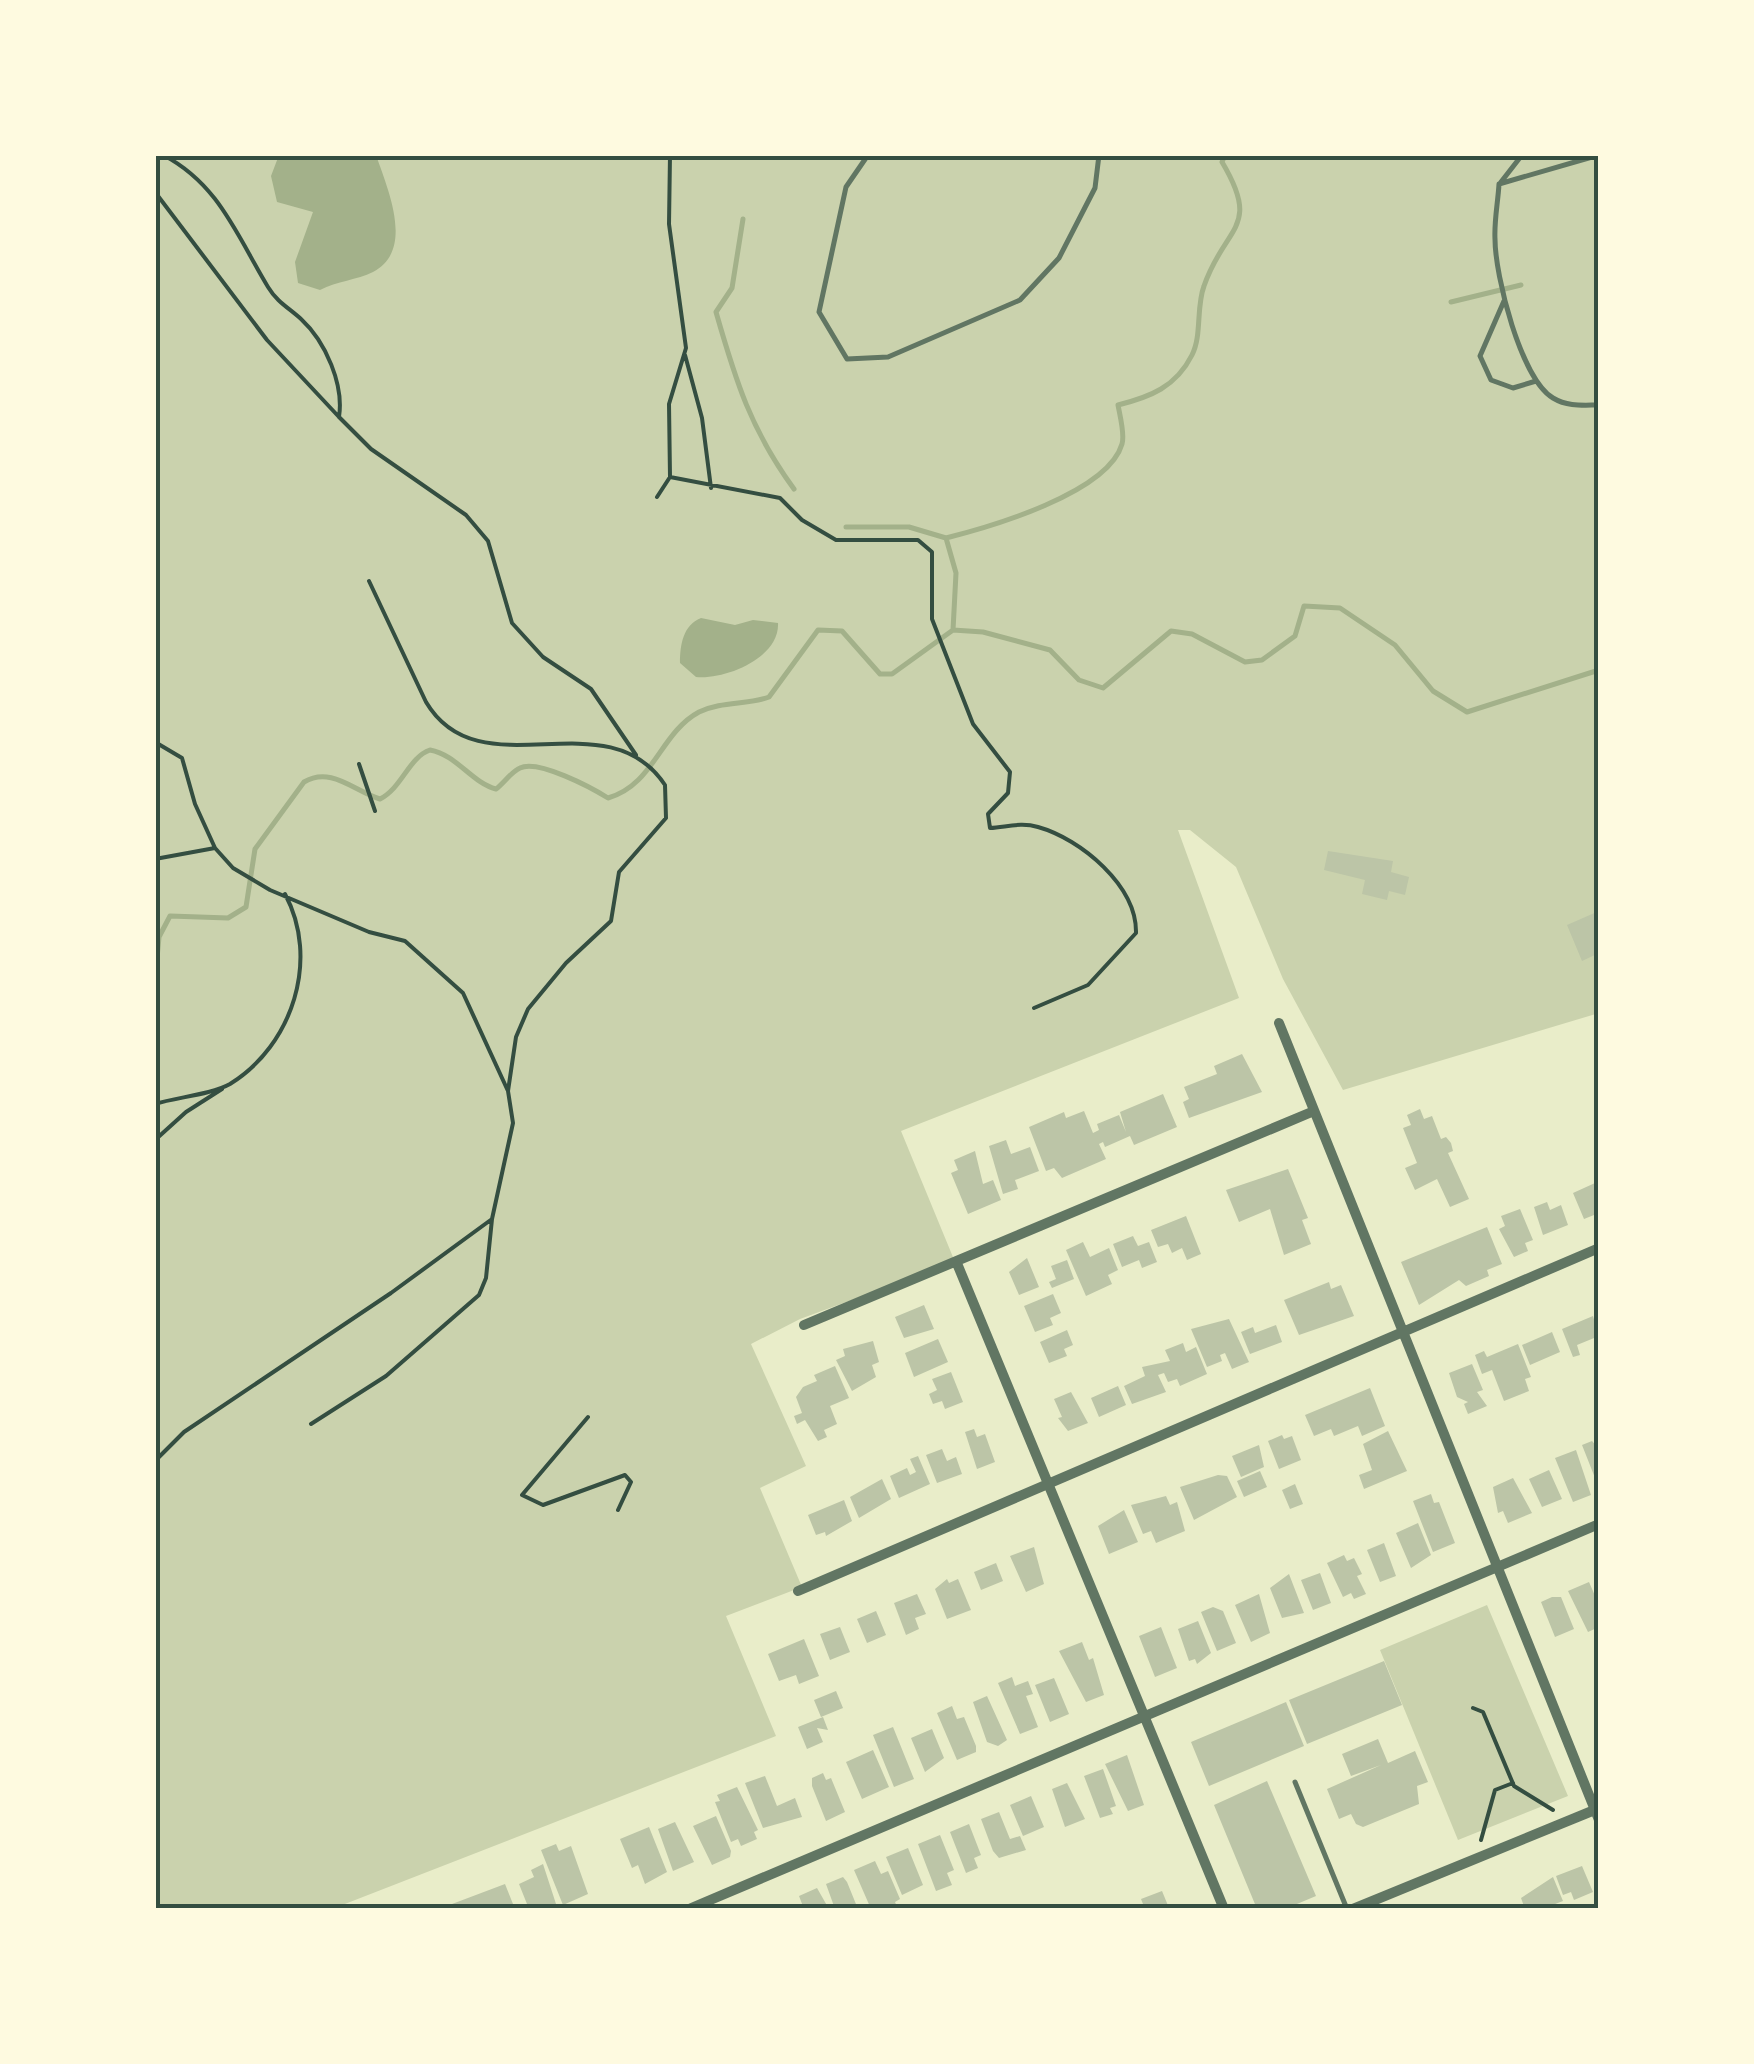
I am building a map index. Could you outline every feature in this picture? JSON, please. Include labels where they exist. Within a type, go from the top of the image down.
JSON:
[{"type":"street","points":[[1280,1023],[1598,1813],[1570,1820],[1350,1909]]},
{"type":"street","points":[[804,1325],[1314,1111]]},
{"type":"street","points":[[798,1591],[1599,1248]]},
{"type":"street","points":[[956,1261],[1224,1909]]},
{"type":"street","points":[[689,1909],[1599,1524]]},
{"type":"lane","points":[[868,155],[846,187],[818,312],[847,359],[888,357],[1020,300],[1059,258],[1095,188],[1099,155]]},
{"type":"lane","points":[[1522,155],[1499,184],[1494,242],[1506,298],[1536,381],[1550,397],[1569,405],[1599,405]]},
{"type":"lane","points":[[1499,184],[1599,155]]},
{"type":"lane","points":[[1506,298],[1480,356],[1491,380],[1514,388],[1536,381]]},
{"type":"lane","points":[[1295,1782],[1350,1909]]},
{"type":"path","points":[[162,155],[190,171],[213,194],[282,306],[311,330],[341,386],[338,417]]},
{"type":"path","points":[[670,155],[669,224],[684,352],[702,418],[710,488]]},
{"type":"path","points":[[155,192],[267,340],[338,417],[371,448],[466,515],[488,541],[512,624],[543,657],[592,689],[637,756],[656,771],[669,801],[666,818],[620,872],[611,921],[566,963],[528,1009],[516,1037],[508,1091]]},
{"type":"path","points":[[657,496],[670,477],[669,404],[684,352]]},
{"type":"path","points":[[670,477],[710,488],[780,498],[802,520],[836,540],[918,540],[932,552],[932,619],[973,724],[1010,772],[1008,794],[988,814],[990,828],[1036,826],[1066,838],[1110,875],[1136,919],[1136,933],[1088,985],[1034,1008]]},
{"type":"path","points":[[369,581],[436,720],[458,737],[502,746],[592,743],[637,756]]},
{"type":"path","points":[[155,742],[182,758],[195,804],[215,848],[233,868],[369,932],[405,941],[430,960],[462,993],[508,1091],[513,1123],[492,1219],[486,1278],[479,1296],[386,1376],[312,1424]]},
{"type":"path","points":[[359,764],[375,811]]},
{"type":"path","points":[[155,859],[215,848]]},
{"type":"path","points":[[155,1140],[186,1112],[245,1072],[276,1036],[297,999],[303,974],[292,907],[285,894]]},
{"type":"path","points":[[155,1104],[226,1086]]},
{"type":"path","points":[[155,1461],[184,1432],[391,1293],[492,1219]]},
{"type":"path","points":[[588,1417],[522,1495],[543,1505],[614,1475],[625,1475],[631,1482],[618,1510]]},
{"type":"path","points":[[1474,1708],[1483,1712],[1512,1783],[1570,1820]]},
{"type":"path","points":[[1476,1859],[1495,1790],[1512,1783]]},
{"type":"shaded area","points":[[155,155],[1599,155],[1599,1013],[1343,1090],[1283,979],[1236,867],[1190,830],[1178,830],[1239,998],[901,1131],[955,1262],[800,1319],[751,1344],[806,1466],[760,1488],[802,1587],[726,1616],[776,1736],[332,1909],[155,1909]]},
{"type":"shaded area","points":[[279,155],[376,155],[395,218],[396,235],[386,262],[367,275],[320,290],[298,283],[295,262],[313,212],[277,202],[271,176]]},
{"type":"shaded area","points":[[701,618],[735,625],[753,620],[778,623],[770,647],[749,664],[721,675],[696,677],[680,663],[680,656],[686,631]]},
{"type":"shaded area","points":[[1487,1605],[1568,1796],[1458,1840],[1380,1650]]},
{"type":"building","points":[[1328,851],[1393,861],[1391,872],[1409,877],[1405,895],[1389,891],[1387,900],[1362,894],[1365,880],[1324,870]]},
{"type":"building","points":[[1599,911],[1599,953],[1582,961],[1567,925]]},
{"type":"building","points":[[1242,1054],[1262,1092],[1189,1118],[1183,1102],[1189,1099],[1184,1087],[1217,1074],[1214,1066]]},
{"type":"building","points":[[1163,1094],[1177,1127],[1134,1145],[1130,1136],[1105,1147],[1103,1142],[1099,1144],[1106,1159],[1062,1178],[1054,1168],[1046,1171],[1029,1127],[1064,1112],[1066,1118],[1084,1111],[1093,1133],[1099,1130],[1097,1124],[1119,1115],[1126,1132],[1120,1112]]},
{"type":"building","points":[[1420,1109],[1424,1119],[1432,1116],[1441,1139],[1446,1137],[1451,1143],[1453,1151],[1448,1153],[1469,1199],[1450,1207],[1437,1179],[1415,1190],[1405,1168],[1417,1163],[1403,1128],[1411,1125],[1407,1115]]},
{"type":"building","points":[[1006,1140],[1011,1154],[1030,1147],[1039,1171],[1015,1180],[1018,1189],[1003,1194],[989,1146]]},
{"type":"building","points":[[975,1151],[983,1184],[993,1180],[1001,1200],[968,1214],[951,1173],[958,1170],[954,1160]]},
{"type":"building","points":[[1288,1169],[1308,1218],[1302,1220],[1311,1244],[1284,1255],[1270,1209],[1239,1222],[1226,1190]]},
{"type":"building","points":[[1595,1183],[1599,1213],[1584,1219],[1573,1193]]},
{"type":"building","points":[[1547,1202],[1550,1210],[1561,1205],[1568,1225],[1543,1235],[1534,1207]]},
{"type":"building","points":[[1520,1209],[1533,1240],[1525,1243],[1528,1251],[1514,1257],[1499,1229],[1505,1226],[1501,1216]]},
{"type":"building","points":[[1186,1216],[1201,1254],[1187,1260],[1182,1248],[1172,1253],[1168,1244],[1158,1247],[1151,1230]]},
{"type":"building","points":[[1487,1227],[1502,1264],[1487,1270],[1489,1276],[1466,1286],[1459,1280],[1419,1305],[1401,1262]]},
{"type":"building","points":[[1133,1236],[1138,1246],[1149,1242],[1157,1262],[1142,1268],[1139,1260],[1122,1267],[1113,1244]]},
{"type":"building","points":[[1083,1242],[1090,1257],[1109,1248],[1118,1270],[1108,1275],[1112,1284],[1086,1296],[1066,1250]]},
{"type":"building","points":[[1027,1258],[1039,1287],[1019,1295],[1009,1272]]},
{"type":"building","points":[[1067,1260],[1074,1279],[1052,1288],[1049,1282],[1056,1279],[1051,1266]]},
{"type":"building","points":[[1329,1282],[1331,1289],[1341,1285],[1354,1316],[1299,1335],[1284,1300]]},
{"type":"building","points":[[1053,1294],[1061,1313],[1050,1318],[1053,1325],[1035,1332],[1024,1306]]},
{"type":"building","points":[[924,1305],[934,1329],[904,1338],[895,1317]]},
{"type":"building","points":[[1593,1316],[1599,1336],[1577,1345],[1580,1355],[1573,1357],[1562,1329]]},
{"type":"building","points":[[1229,1319],[1249,1362],[1232,1369],[1225,1353],[1220,1355],[1222,1361],[1207,1367],[1191,1329]]},
{"type":"building","points":[[1276,1325],[1282,1342],[1250,1354],[1241,1332],[1253,1327],[1255,1333]]},
{"type":"building","points":[[1067,1330],[1073,1345],[1064,1349],[1067,1356],[1049,1363],[1040,1342]]},
{"type":"building","points":[[1552,1332],[1560,1352],[1530,1365],[1522,1345]]},
{"type":"building","points":[[938,1339],[948,1362],[914,1377],[905,1353]]},
{"type":"building","points":[[873,1341],[879,1362],[872,1365],[876,1377],[852,1391],[836,1360],[845,1356],[843,1349]]},
{"type":"building","points":[[1183,1343],[1186,1352],[1196,1347],[1207,1374],[1180,1386],[1177,1379],[1168,1382],[1164,1373],[1158,1375],[1166,1392],[1132,1404],[1124,1386],[1145,1376],[1142,1367],[1170,1361],[1165,1350]]},
{"type":"building","points":[[1518,1344],[1531,1377],[1525,1379],[1529,1391],[1504,1401],[1492,1370],[1482,1374],[1475,1355],[1484,1351],[1487,1357]]},
{"type":"building","points":[[1472,1364],[1483,1390],[1477,1392],[1487,1406],[1468,1414],[1464,1404],[1468,1402],[1457,1397],[1449,1373]]},
{"type":"building","points":[[835,1366],[849,1398],[830,1406],[837,1424],[824,1430],[827,1437],[818,1441],[805,1420],[797,1424],[794,1416],[802,1413],[796,1397],[803,1387],[817,1381],[814,1375]]},
{"type":"building","points":[[951,1372],[963,1402],[945,1409],[942,1401],[933,1404],[929,1394],[937,1390],[932,1379]]},
{"type":"building","points":[[1118,1386],[1126,1405],[1099,1417],[1091,1398]]},
{"type":"building","points":[[1370,1388],[1385,1426],[1362,1436],[1358,1426],[1334,1436],[1331,1429],[1314,1436],[1305,1415]]},
{"type":"building","points":[[1071,1392],[1088,1423],[1068,1431],[1058,1418],[1062,1417],[1054,1399]]},
{"type":"building","points":[[974,1429],[977,1437],[985,1434],[995,1462],[977,1469],[965,1432]]},
{"type":"building","points":[[1388,1431],[1407,1471],[1364,1489],[1359,1475],[1372,1470],[1363,1444]]},
{"type":"building","points":[[1282,1435],[1284,1439],[1292,1436],[1301,1460],[1279,1469],[1268,1441]]},
{"type":"building","points":[[1592,1441],[1599,1449],[1599,1488],[1582,1445]]},
{"type":"building","points":[[1259,1445],[1264,1467],[1241,1477],[1232,1456]]},
{"type":"building","points":[[942,1449],[947,1461],[956,1457],[962,1474],[937,1483],[926,1455]]},
{"type":"building","points":[[1576,1450],[1591,1495],[1573,1502],[1555,1458]]},
{"type":"building","points":[[918,1456],[930,1484],[899,1498],[890,1476],[907,1468],[910,1475],[916,1472],[910,1459]]},
{"type":"building","points":[[1549,1470],[1562,1499],[1542,1507],[1529,1479]]},
{"type":"building","points":[[1260,1471],[1267,1487],[1244,1497],[1237,1481]]},
{"type":"building","points":[[1218,1475],[1227,1476],[1237,1497],[1194,1520],[1180,1487]]},
{"type":"building","points":[[1513,1478],[1532,1513],[1508,1523],[1503,1511],[1498,1513],[1493,1487]]},
{"type":"building","points":[[882,1479],[891,1499],[859,1518],[850,1497]]},
{"type":"building","points":[[1295,1484],[1303,1504],[1290,1509],[1282,1490]]},
{"type":"building","points":[[1431,1494],[1434,1503],[1439,1502],[1455,1543],[1433,1552],[1413,1501]]},
{"type":"building","points":[[1166,1496],[1170,1505],[1177,1502],[1185,1531],[1156,1543],[1151,1531],[1143,1534],[1131,1505]]},
{"type":"building","points":[[844,1500],[852,1521],[826,1536],[825,1532],[816,1535],[808,1515]]},
{"type":"building","points":[[1124,1510],[1138,1542],[1109,1554],[1098,1526]]},
{"type":"building","points":[[1418,1523],[1431,1555],[1411,1568],[1396,1533]]},
{"type":"building","points":[[1384,1543],[1396,1576],[1380,1582],[1367,1550]]},
{"type":"building","points":[[1034,1547],[1044,1584],[1026,1592],[1010,1556]]},
{"type":"building","points":[[1344,1555],[1347,1561],[1354,1558],[1362,1574],[1357,1576],[1366,1594],[1354,1599],[1351,1593],[1343,1597],[1327,1563]]},
{"type":"building","points":[[996,1563],[1003,1581],[981,1590],[974,1572]]},
{"type":"building","points":[[1320,1573],[1331,1603],[1313,1610],[1301,1580]]},
{"type":"building","points":[[1289,1574],[1304,1613],[1282,1618],[1270,1588]]},
{"type":"building","points":[[947,1579],[949,1583],[958,1579],[971,1610],[947,1619],[935,1589]]},
{"type":"building","points":[[1589,1582],[1599,1605],[1599,1627],[1588,1632],[1568,1591]]},
{"type":"building","points":[[917,1594],[926,1614],[915,1618],[919,1629],[906,1635],[894,1603]]},
{"type":"building","points":[[1259,1594],[1270,1633],[1251,1642],[1235,1605]]},
{"type":"building","points":[[1561,1597],[1574,1629],[1555,1637],[1541,1602]]},
{"type":"building","points":[[1213,1607],[1223,1611],[1236,1643],[1217,1651],[1201,1612]]},
{"type":"building","points":[[876,1611],[886,1635],[867,1643],[857,1619]]},
{"type":"building","points":[[1198,1621],[1211,1653],[1197,1664],[1195,1659],[1189,1661],[1178,1629]]},
{"type":"building","points":[[840,1627],[850,1652],[830,1660],[820,1634]]},
{"type":"building","points":[[1161,1627],[1177,1668],[1155,1677],[1139,1636]]},
{"type":"building","points":[[804,1639],[819,1676],[799,1684],[796,1675],[779,1681],[768,1654]]},
{"type":"building","points":[[1082,1642],[1089,1660],[1093,1658],[1104,1695],[1086,1702],[1059,1651]]},
{"type":"building","points":[[1384,1661],[1402,1705],[1307,1744],[1289,1700]]},
{"type":"building","points":[[1012,1677],[1015,1686],[1028,1681],[1033,1694],[1026,1696],[1038,1727],[1020,1734],[998,1683]]},
{"type":"building","points":[[1054,1678],[1069,1714],[1050,1722],[1035,1685]]},
{"type":"building","points":[[836,1691],[843,1708],[821,1717],[814,1700]]},
{"type":"building","points":[[987,1696],[1007,1740],[998,1746],[987,1742],[973,1702]]},
{"type":"building","points":[[1286,1702],[1304,1746],[1209,1786],[1191,1742]]},
{"type":"building","points":[[952,1706],[957,1719],[964,1717],[976,1746],[976,1752],[957,1760],[937,1713]]},
{"type":"building","points":[[823,1717],[828,1730],[817,1728],[823,1742],[807,1749],[798,1727]]},
{"type":"building","points":[[893,1727],[914,1779],[894,1787],[873,1735]]},
{"type":"building","points":[[932,1729],[944,1758],[925,1772],[911,1738]]},
{"type":"building","points":[[1378,1739],[1388,1763],[1415,1751],[1428,1782],[1417,1786],[1419,1804],[1363,1827],[1356,1824],[1351,1814],[1339,1819],[1327,1789],[1381,1765],[1351,1776],[1342,1754]]},
{"type":"building","points":[[873,1750],[889,1787],[862,1799],[846,1762]]},
{"type":"building","points":[[1127,1755],[1144,1805],[1128,1811],[1105,1764]]},
{"type":"building","points":[[1103,1769],[1116,1806],[1110,1808],[1113,1814],[1100,1818],[1084,1776]]},
{"type":"building","points":[[823,1773],[826,1780],[831,1778],[845,1812],[826,1821],[812,1786],[812,1778]]},
{"type":"building","points":[[765,1776],[777,1806],[795,1798],[802,1817],[763,1828],[745,1783]]},
{"type":"building","points":[[1267,1781],[1316,1896],[1285,1909],[1257,1909],[1214,1805]]},
{"type":"building","points":[[1067,1783],[1085,1819],[1065,1827],[1052,1789]]},
{"type":"building","points":[[737,1787],[758,1830],[754,1832],[757,1839],[741,1846],[738,1839],[731,1842],[715,1802],[720,1801],[717,1795]]},
{"type":"building","points":[[1031,1796],[1044,1827],[1023,1836],[1010,1805]]},
{"type":"building","points":[[999,1812],[1010,1839],[1020,1836],[1026,1850],[999,1858],[993,1851],[981,1819]]},
{"type":"building","points":[[716,1816],[731,1851],[730,1857],[712,1865],[693,1826]]},
{"type":"building","points":[[675,1822],[694,1862],[673,1871],[658,1829]]},
{"type":"building","points":[[969,1824],[981,1855],[974,1858],[978,1868],[966,1873],[950,1832]]},
{"type":"building","points":[[649,1827],[667,1872],[645,1884],[638,1865],[632,1868],[620,1839]]},
{"type":"building","points":[[940,1835],[954,1870],[947,1873],[952,1885],[936,1891],[918,1844]]},
{"type":"building","points":[[556,1844],[559,1851],[571,1846],[588,1894],[563,1905],[541,1850]]},
{"type":"building","points":[[908,1848],[923,1885],[902,1895],[886,1857]]},
{"type":"building","points":[[875,1861],[881,1874],[888,1871],[900,1899],[895,1902],[898,1909],[871,1909],[854,1870]]},
{"type":"building","points":[[543,1864],[557,1907],[529,1909],[519,1884],[534,1877],[531,1870]]},
{"type":"building","points":[[1582,1866],[1593,1892],[1574,1900],[1571,1892],[1563,1895],[1556,1876]]},
{"type":"building","points":[[843,1877],[858,1909],[835,1909],[826,1884]]},
{"type":"building","points":[[1553,1877],[1563,1901],[1542,1909],[1525,1909],[1521,1898]]},
{"type":"building","points":[[505,1884],[515,1909],[454,1909],[452,1904]]},
{"type":"building","points":[[817,1888],[829,1909],[804,1909],[799,1896]]},
{"type":"building","points":[[1162,1891],[1169,1908],[1179,1904],[1181,1909],[1145,1909],[1141,1899]]},
{"type":"waterway","points":[[953,630],[956,573],[946,538],[1045,505],[1095,478],[1112,462],[1122,444],[1118,405],[1161,389],[1186,366],[1197,339],[1204,286],[1239,215],[1234,184],[1222,162],[1225,155]]},
{"type":"waterway","points":[[743,219],[732,288],[716,312],[746,405],[794,489]]},
{"type":"waterway","points":[[1451,302],[1521,285]]},
{"type":"waterway","points":[[846,527],[909,527],[946,538]]},
{"type":"waterway","points":[[155,980],[159,937],[170,916],[228,918],[246,907],[255,849],[304,782],[333,778],[380,799],[394,788],[416,759],[430,750],[448,757],[496,789],[517,770],[528,766],[565,776],[608,798],[636,782],[675,732],[699,712],[769,697],[818,630],[842,631],[880,674],[892,674],[953,630],[983,632],[1050,650],[1079,680],[1103,688],[1171,631],[1192,634],[1245,662],[1262,660],[1295,636],[1304,606],[1340,608],[1395,645],[1433,691],[1467,712],[1599,670]]}]
